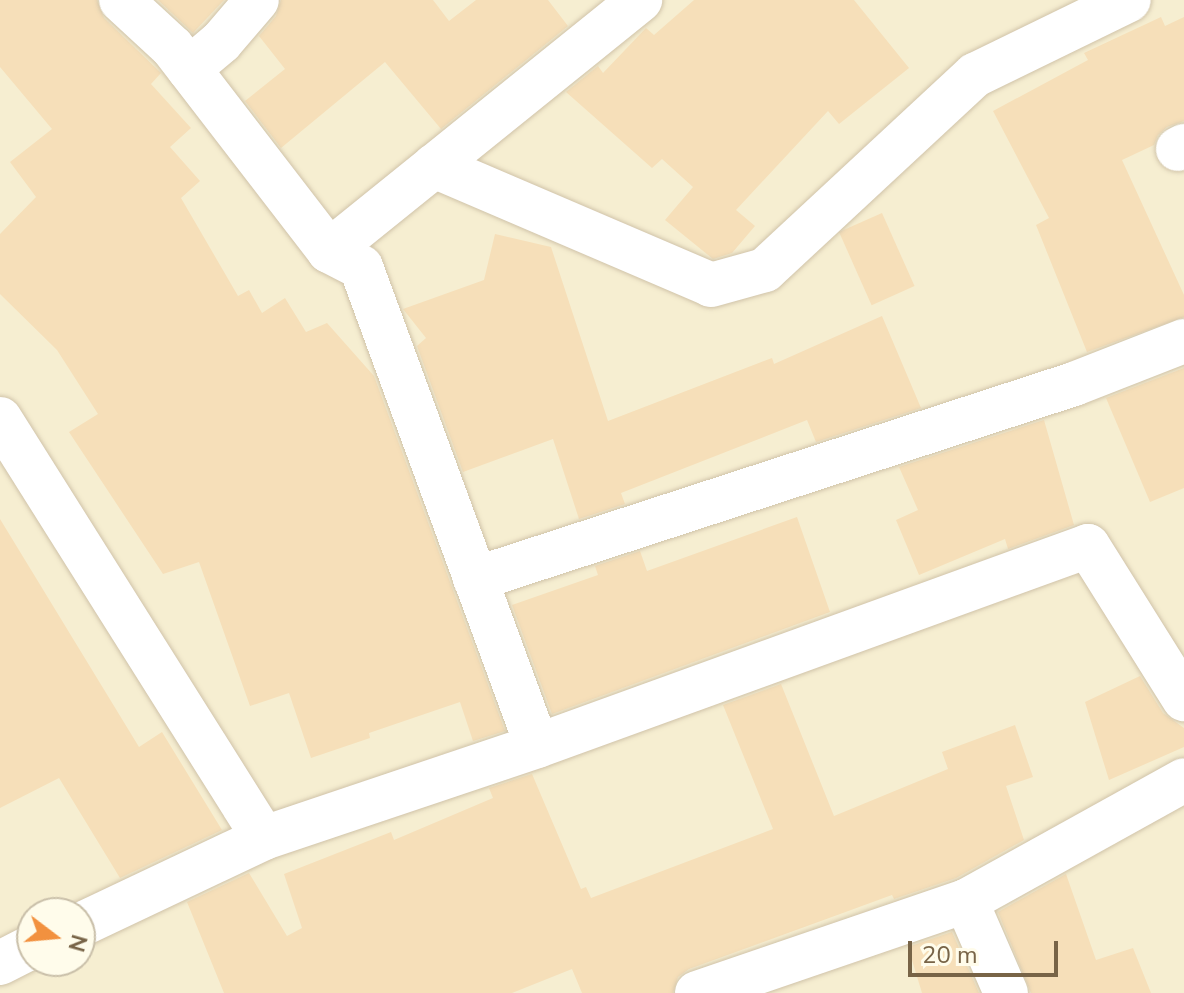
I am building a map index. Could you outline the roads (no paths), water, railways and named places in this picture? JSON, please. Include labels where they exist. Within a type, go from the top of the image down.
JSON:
[{"type":"street","points":[[121,0],[172,47],[329,251],[361,267],[537,746]]},
{"type":"street","points":[[189,69],[221,42],[257,0]]},
{"type":"street","points":[[329,251],[640,0]]},
{"type":"street","points":[[434,166],[711,285],[765,270],[975,75],[1129,0]]},
{"type":"street","points":[[475,579],[1074,384],[1184,341]]},
{"type":"street","points":[[0,419],[264,838]]},
{"type":"street","points":[[96,917],[264,838],[537,746],[1088,546],[1184,699]]},
{"type":"street","points":[[697,993],[966,901],[1184,780]]},
{"type":"street","points":[[966,901],[1006,993]]}]
